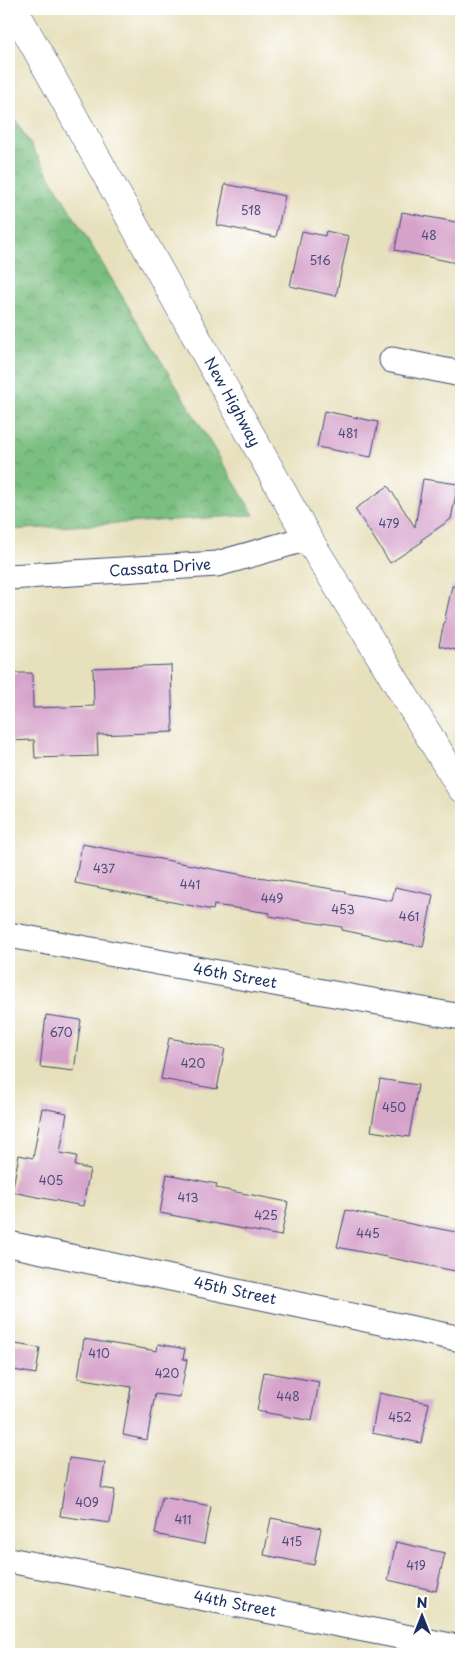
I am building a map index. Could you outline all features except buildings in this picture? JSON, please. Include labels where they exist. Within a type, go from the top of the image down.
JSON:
[{"type":"main road","name":"New Highway","points":[[14,9],[308,538],[461,788]]},
{"type":"street","points":[[392,360],[461,374]]},
{"type":"street","name":"Cassata Drive","points":[[9,577],[217,564],[308,538]]},
{"type":"street","name":"46th Street","points":[[9,935],[461,1017]]},
{"type":"street","name":"45th Street","points":[[9,1244],[461,1339]]},
{"type":"street","name":"44th Street","points":[[9,1560],[461,1648]]},
{"type":"green space","points":[[9,109],[254,515],[9,530]]}]
